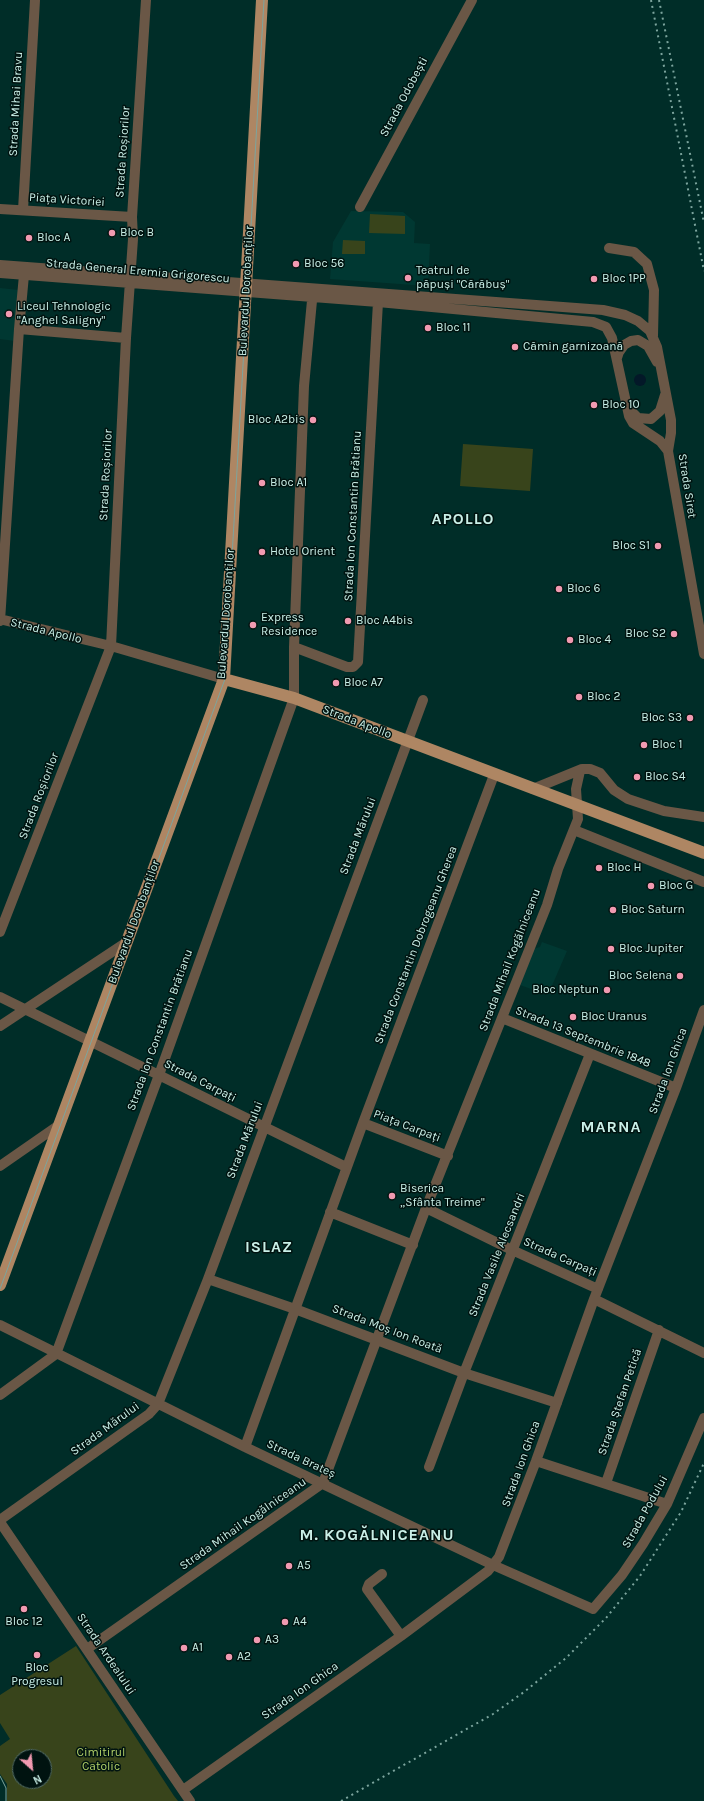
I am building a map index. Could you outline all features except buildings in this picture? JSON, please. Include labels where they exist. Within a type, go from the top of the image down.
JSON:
[{"type":"main road","name":"Bulevardul Dorobanților","points":[[0,1285],[224,679],[262,0]]},
{"type":"main road","name":"Strada Apollo","points":[[224,679],[294,698],[494,775],[701,852]]},
{"type":"street","name":"Strada Mihai Bravu","points":[[23,210],[35,0]]},
{"type":"street","name":"Strada Roșiorilor","points":[[0,932],[111,646],[126,338],[133,239],[132,217],[146,0]]},
{"type":"street","name":"Strada Odobești","points":[[360,207],[472,0]]},
{"type":"street","name":"Piața Victoriei","points":[[0,209],[132,217]]},
{"type":"street","points":[[609,248],[634,252],[647,264],[654,290],[653,336]]},
{"type":"street","name":"Strada General Eremia Grigorescu","points":[[0,265],[130,279],[246,289],[603,310],[625,315]]},
{"type":"street","name":"Strada General Eremia Grigorescu","points":[[0,273],[130,279]]},
{"type":"street","points":[[0,620],[18,330],[24,275]]},
{"type":"street","name":"Strada General Eremia Grigorescu","points":[[312,294],[378,302],[594,322],[606,327],[610,333],[617,358],[627,408],[633,423],[663,444],[668,452]]},
{"type":"street","name":"Strada Ion Constantin Brătianu","points":[[56,1354],[159,1075],[294,698],[294,647],[304,386],[312,294]]},
{"type":"street","name":"Strada Ion Constantin Brătianu","points":[[294,647],[347,667],[353,667],[358,662],[378,302]]},
{"type":"street","name":"Strada Siret","points":[[625,315],[642,323],[653,336],[657,347],[672,426],[668,452],[704,654]]},
{"type":"street","points":[[18,330],[126,338]]},
{"type":"street","name":"Strada Siret","points":[[617,358],[618,352],[624,345],[631,341],[638,340],[648,346],[662,371]]},
{"type":"street","name":"Strada Siret","points":[[627,408],[638,418],[646,420],[655,417],[660,412],[666,392]]},
{"type":"street","name":"Strada Apollo","points":[[0,620],[111,646],[224,679]]},
{"type":"street","name":"Strada Mărului","points":[[0,1521],[149,1414],[158,1404],[208,1279],[263,1127],[290,1060],[423,700]]},
{"type":"street","points":[[533,789],[586,768],[597,771],[614,790],[628,799],[664,811],[704,817]]},
{"type":"street","name":"Strada Mihail Kogălniceanu","points":[[448,1156],[547,905],[558,869],[578,819],[576,789],[580,771]]},
{"type":"street","name":"Strada Constantin Dobrogeanu Gherea","points":[[363,1123],[494,775]]},
{"type":"street","points":[[574,830],[704,882]]},
{"type":"street","points":[[0,1026],[127,942]]},
{"type":"street","name":"Strada Carpați","points":[[0,997],[346,1167]]},
{"type":"street","name":"Strada Ion Ghica","points":[[182,1790],[401,1636],[494,1565],[505,1545],[598,1288],[676,1088],[704,1010]]},
{"type":"street","name":"Strada 13 Septembrie 1848","points":[[502,1018],[676,1088]]},
{"type":"street","name":"Strada Vasile Alecsandri","points":[[429,1467],[464,1373],[590,1054]]},
{"type":"street","name":"Piața Carpați","points":[[330,1212],[363,1123],[448,1156],[426,1208],[413,1245]]},
{"type":"street","points":[[0,1166],[59,1125]]},
{"type":"street","name":"Strada Carpați","points":[[426,1208],[512,1250],[598,1288]]},
{"type":"street","points":[[245,1447],[330,1212],[413,1245]]},
{"type":"street","name":"Strada Mihail Kogălniceanu","points":[[88,1649],[323,1483],[413,1245]]},
{"type":"street","name":"Strada Moș Ion Roată","points":[[208,1279],[377,1339],[464,1373],[557,1403]]},
{"type":"street","points":[[594,1299],[704,1352]]},
{"type":"street","name":"Strada Brateș","points":[[0,1326],[245,1447],[494,1565],[593,1609]]},
{"type":"street","name":"Strada Ștefan Petică","points":[[606,1483],[659,1330]]},
{"type":"street","points":[[0,1395],[56,1354]]},
{"type":"street","name":"Strada Podului","points":[[593,1609],[632,1562],[667,1504],[704,1418]]},
{"type":"street","points":[[536,1461],[667,1504]]},
{"type":"street","name":"Strada Ardealului","points":[[0,1521],[190,1801]]},
{"type":"street","points":[[382,1574],[369,1584],[367,1589],[401,1636]]},
{"type":"shaded area","points":[[351,211],[403,212],[415,222],[414,243],[430,244],[428,286],[330,279],[333,242]]},
{"type":"shaded area","name":"Liceul Tehnologic \"Anghel Saligny\"","points":[[0,288],[19,290],[15,341],[0,339]]},
{"type":"shaded area","points":[[542,942],[567,951],[548,995],[520,985],[533,949],[540,947]]},
{"type":"green space","points":[[370,214],[405,216],[405,234],[369,233]]},
{"type":"green space","points":[[343,240],[365,241],[365,254],[342,254]]},
{"type":"green space","points":[[463,444],[533,449],[530,491],[460,486]]},
{"type":"green space","name":"Cimitirul Catolic","points":[[76,1646],[178,1801],[7,1801],[7,1784],[0,1774],[0,1746],[10,1739],[0,1723],[0,1695]]},
{"type":"water","points":[[642,374],[645,375],[645,385],[638,386],[635,385],[634,378],[635,375]]},
{"type":"tram line","points":[[0,1289],[225,679],[264,0]]},
{"type":"tram line","points":[[0,1776],[6,1788],[6,1801]]},
{"type":"railway","points":[[651,0],[704,271]]},
{"type":"railway","points":[[659,0],[704,223]]},
{"type":"railway","points":[[341,1801],[493,1714],[524,1692],[566,1658],[606,1618],[640,1576],[681,1512],[704,1463]]},
{"type":"place","name":"Bloc B","points":[[112,233]]},
{"type":"place","name":"Bloc A","points":[[29,238]]},
{"type":"place","name":"Bloc 56","points":[[296,264]]},
{"type":"place","name":"Teatrul de păpuși \"Cărăbuș\"","points":[[408,278]]},
{"type":"place","name":"Bloc 1PP","points":[[594,279]]},
{"type":"place","name":"Liceul Tehnologic \"Anghel Saligny\"","points":[[9,314]]},
{"type":"place","name":"Bloc 11","points":[[428,328]]},
{"type":"place","name":"Cămin garnizoană","points":[[515,347]]},
{"type":"place","name":"Bloc 10","points":[[594,405]]},
{"type":"place","name":"Bloc A2bis","points":[[313,420]]},
{"type":"place","name":"Bloc A1","points":[[262,483]]},
{"type":"place","name":"Bloc S1","points":[[658,546]]},
{"type":"place","name":"Hotel Orient","points":[[262,552]]},
{"type":"place","name":"Bloc 6","points":[[559,589]]},
{"type":"place","name":"Bloc A4bis","points":[[348,621]]},
{"type":"place","name":"Express Residence","points":[[253,625]]},
{"type":"place","name":"Bloc S2","points":[[674,634]]},
{"type":"place","name":"Bloc 4","points":[[570,640]]},
{"type":"place","name":"Bloc A7","points":[[336,683]]},
{"type":"place","name":"Bloc 2","points":[[579,697]]},
{"type":"place","name":"Bloc S3","points":[[690,718]]},
{"type":"place","name":"Bloc 1","points":[[644,745]]},
{"type":"place","name":"Bloc S4","points":[[637,777]]},
{"type":"place","name":"Bloc H","points":[[599,868]]},
{"type":"place","name":"Bloc G","points":[[651,886]]},
{"type":"place","name":"Bloc Saturn","points":[[613,910]]},
{"type":"place","name":"Bloc Jupiter","points":[[611,949]]},
{"type":"place","name":"Bloc Selena","points":[[680,976]]},
{"type":"place","name":"Bloc Neptun","points":[[607,990]]},
{"type":"place","name":"Bloc Uranus","points":[[573,1017]]},
{"type":"place","name":"Biserica „Sfânta Treime\"","points":[[392,1196]]},
{"type":"place","name":"A5","points":[[289,1566]]},
{"type":"place","name":"Bloc 12","points":[[24,1609]]},
{"type":"place","name":"A4","points":[[285,1622]]},
{"type":"place","name":"A3","points":[[257,1640]]},
{"type":"place","name":"A1","points":[[184,1648]]},
{"type":"place","name":"Bloc Progresul","points":[[37,1655]]},
{"type":"place","name":"A2","points":[[229,1657]]},
{"type":"district","name":"APOLLO","points":[[463,519]]},
{"type":"district","name":"MARNA","points":[[611,1127]]},
{"type":"district","name":"ISLAZ","points":[[269,1247]]},
{"type":"district","name":"M. KOGĂLNICEANU","points":[[377,1535]]}]
